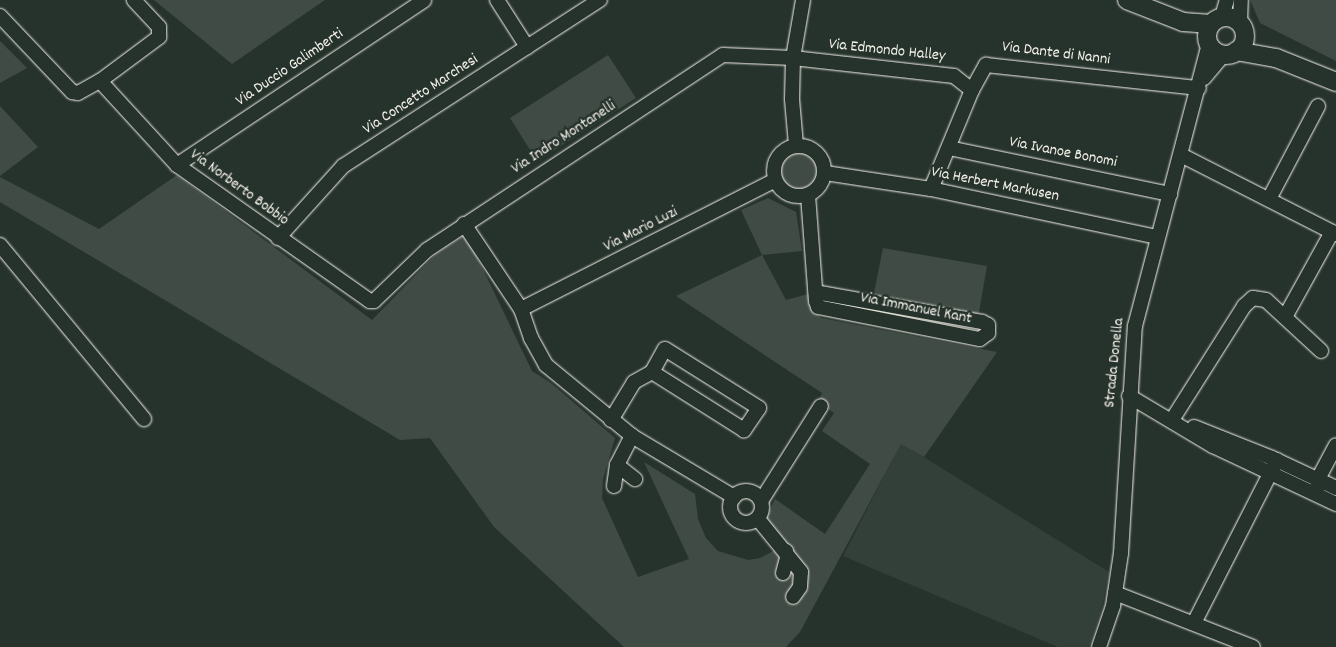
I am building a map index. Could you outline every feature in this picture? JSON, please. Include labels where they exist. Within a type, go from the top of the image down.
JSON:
[{"type":"main road","points":[[1127,0],[1183,22],[1213,31],[1230,53],[1276,58],[1336,82]]},
{"type":"main road","points":[[1213,31],[1232,18],[1276,58]]},
{"type":"main road","points":[[1230,53],[1243,43],[1242,28]]},
{"type":"street","points":[[0,16],[72,92],[78,93],[100,81],[159,37],[159,27],[134,0]]},
{"type":"street","name":"Via Duccio Galimberti","points":[[177,165],[424,0]]},
{"type":"street","points":[[497,0],[527,47]]},
{"type":"street","name":"Via Concetto Marchesi","points":[[278,238],[342,166],[600,0]]},
{"type":"street","points":[[796,145],[792,99],[793,58],[803,0]]},
{"type":"street","name":"Strada Donella","points":[[1099,647],[1115,593],[1123,526],[1134,331],[1213,31],[1227,0]]},
{"type":"street","points":[[1241,0],[1242,28]]},
{"type":"street","points":[[1199,88],[1230,53]]},
{"type":"street","name":"Via Indro Montanelli","points":[[374,301],[427,250],[464,224],[723,56],[793,58]]},
{"type":"street","name":"Via Edmondo Halley","points":[[793,58],[956,77],[972,90]]},
{"type":"street","name":"Via Dante di Nanni","points":[[930,190],[972,90],[983,68],[991,64],[1199,88]]},
{"type":"street","points":[[956,77],[983,68]]},
{"type":"street","name":"Via Norberto Bobbio","points":[[100,81],[177,165],[364,299],[374,301]]},
{"type":"street","points":[[1269,199],[1318,106]]},
{"type":"street","points":[[796,145],[817,152],[825,173],[820,186],[808,195],[786,192],[775,180],[777,157],[796,145]]},
{"type":"street","name":"Via Ivanoe Bonomi","points":[[949,148],[1170,194]]},
{"type":"street","points":[[1181,155],[1334,233],[1285,317]]},
{"type":"street","name":"Via Herbert Markusen","points":[[825,173],[930,190],[1158,236]]},
{"type":"street","name":"Via Mario Luzi","points":[[521,309],[775,180]]},
{"type":"street","name":"Via Immanuel Kant","points":[[808,195],[816,304],[822,309],[980,338],[988,333],[988,325],[982,322],[816,292]]},
{"type":"street","points":[[464,224],[521,309],[531,338],[546,365],[632,436],[734,497]]},
{"type":"street","points":[[0,245],[144,419]]},
{"type":"street","points":[[1172,420],[1248,301],[1259,298],[1266,300],[1321,351]]},
{"type":"street","points":[[611,420],[634,382],[652,372],[665,349],[759,408],[744,430],[652,372]]},
{"type":"street","points":[[1129,396],[1336,504]]},
{"type":"street","points":[[761,501],[822,406]]},
{"type":"street","points":[[1172,420],[1213,446],[1272,471],[1318,480],[1336,488]]},
{"type":"street","points":[[614,486],[617,465],[632,436]]},
{"type":"street","points":[[1323,497],[1317,486],[1318,480],[1336,445]]},
{"type":"street","points":[[617,465],[635,479]]},
{"type":"street","points":[[1194,624],[1272,471]]},
{"type":"street","points":[[746,491],[755,494],[761,501],[762,510],[758,519],[744,524],[735,519],[730,506],[734,497],[746,491]]},
{"type":"street","points":[[758,519],[786,551],[801,572],[800,587],[793,597]]},
{"type":"street","points":[[782,573],[788,558],[786,551]]},
{"type":"street","points":[[1115,593],[1253,647]]},
{"type":"shaded area","points":[[154,0],[325,0],[232,64]]},
{"type":"shaded area","points":[[1250,0],[1336,0],[1336,61],[1260,23]]},
{"type":"shaded area","points":[[0,41],[27,68],[0,83]]},
{"type":"shaded area","points":[[608,55],[636,98],[537,161],[510,118]]},
{"type":"shaded area","points":[[0,106],[38,147],[0,176]]},
{"type":"shaded area","points":[[798,148],[810,152],[816,158],[820,170],[816,182],[810,188],[798,192],[786,188],[780,182],[776,170],[780,158],[786,152]]},
{"type":"shaded area","points":[[177,175],[372,320],[436,254],[466,234],[532,371],[551,383],[615,438],[603,479],[602,498],[638,577],[689,559],[644,462],[695,494],[698,519],[706,538],[718,551],[748,560],[760,558],[777,549],[766,518],[775,499],[825,534],[870,464],[822,431],[834,413],[818,402],[822,393],[676,296],[762,255],[786,300],[808,294],[813,311],[821,318],[997,352],[924,457],[901,444],[800,632],[786,647],[624,647],[494,527],[430,438],[400,440],[0,202],[0,177],[99,229]]},
{"type":"shaded area","points":[[768,198],[796,212],[802,251],[762,255],[741,210]]},
{"type":"shaded area","points":[[883,248],[987,266],[978,318],[873,298]]},
{"type":"shaded area","points":[[901,443],[1109,572],[1101,612],[1089,647],[1058,647],[843,556]]}]
